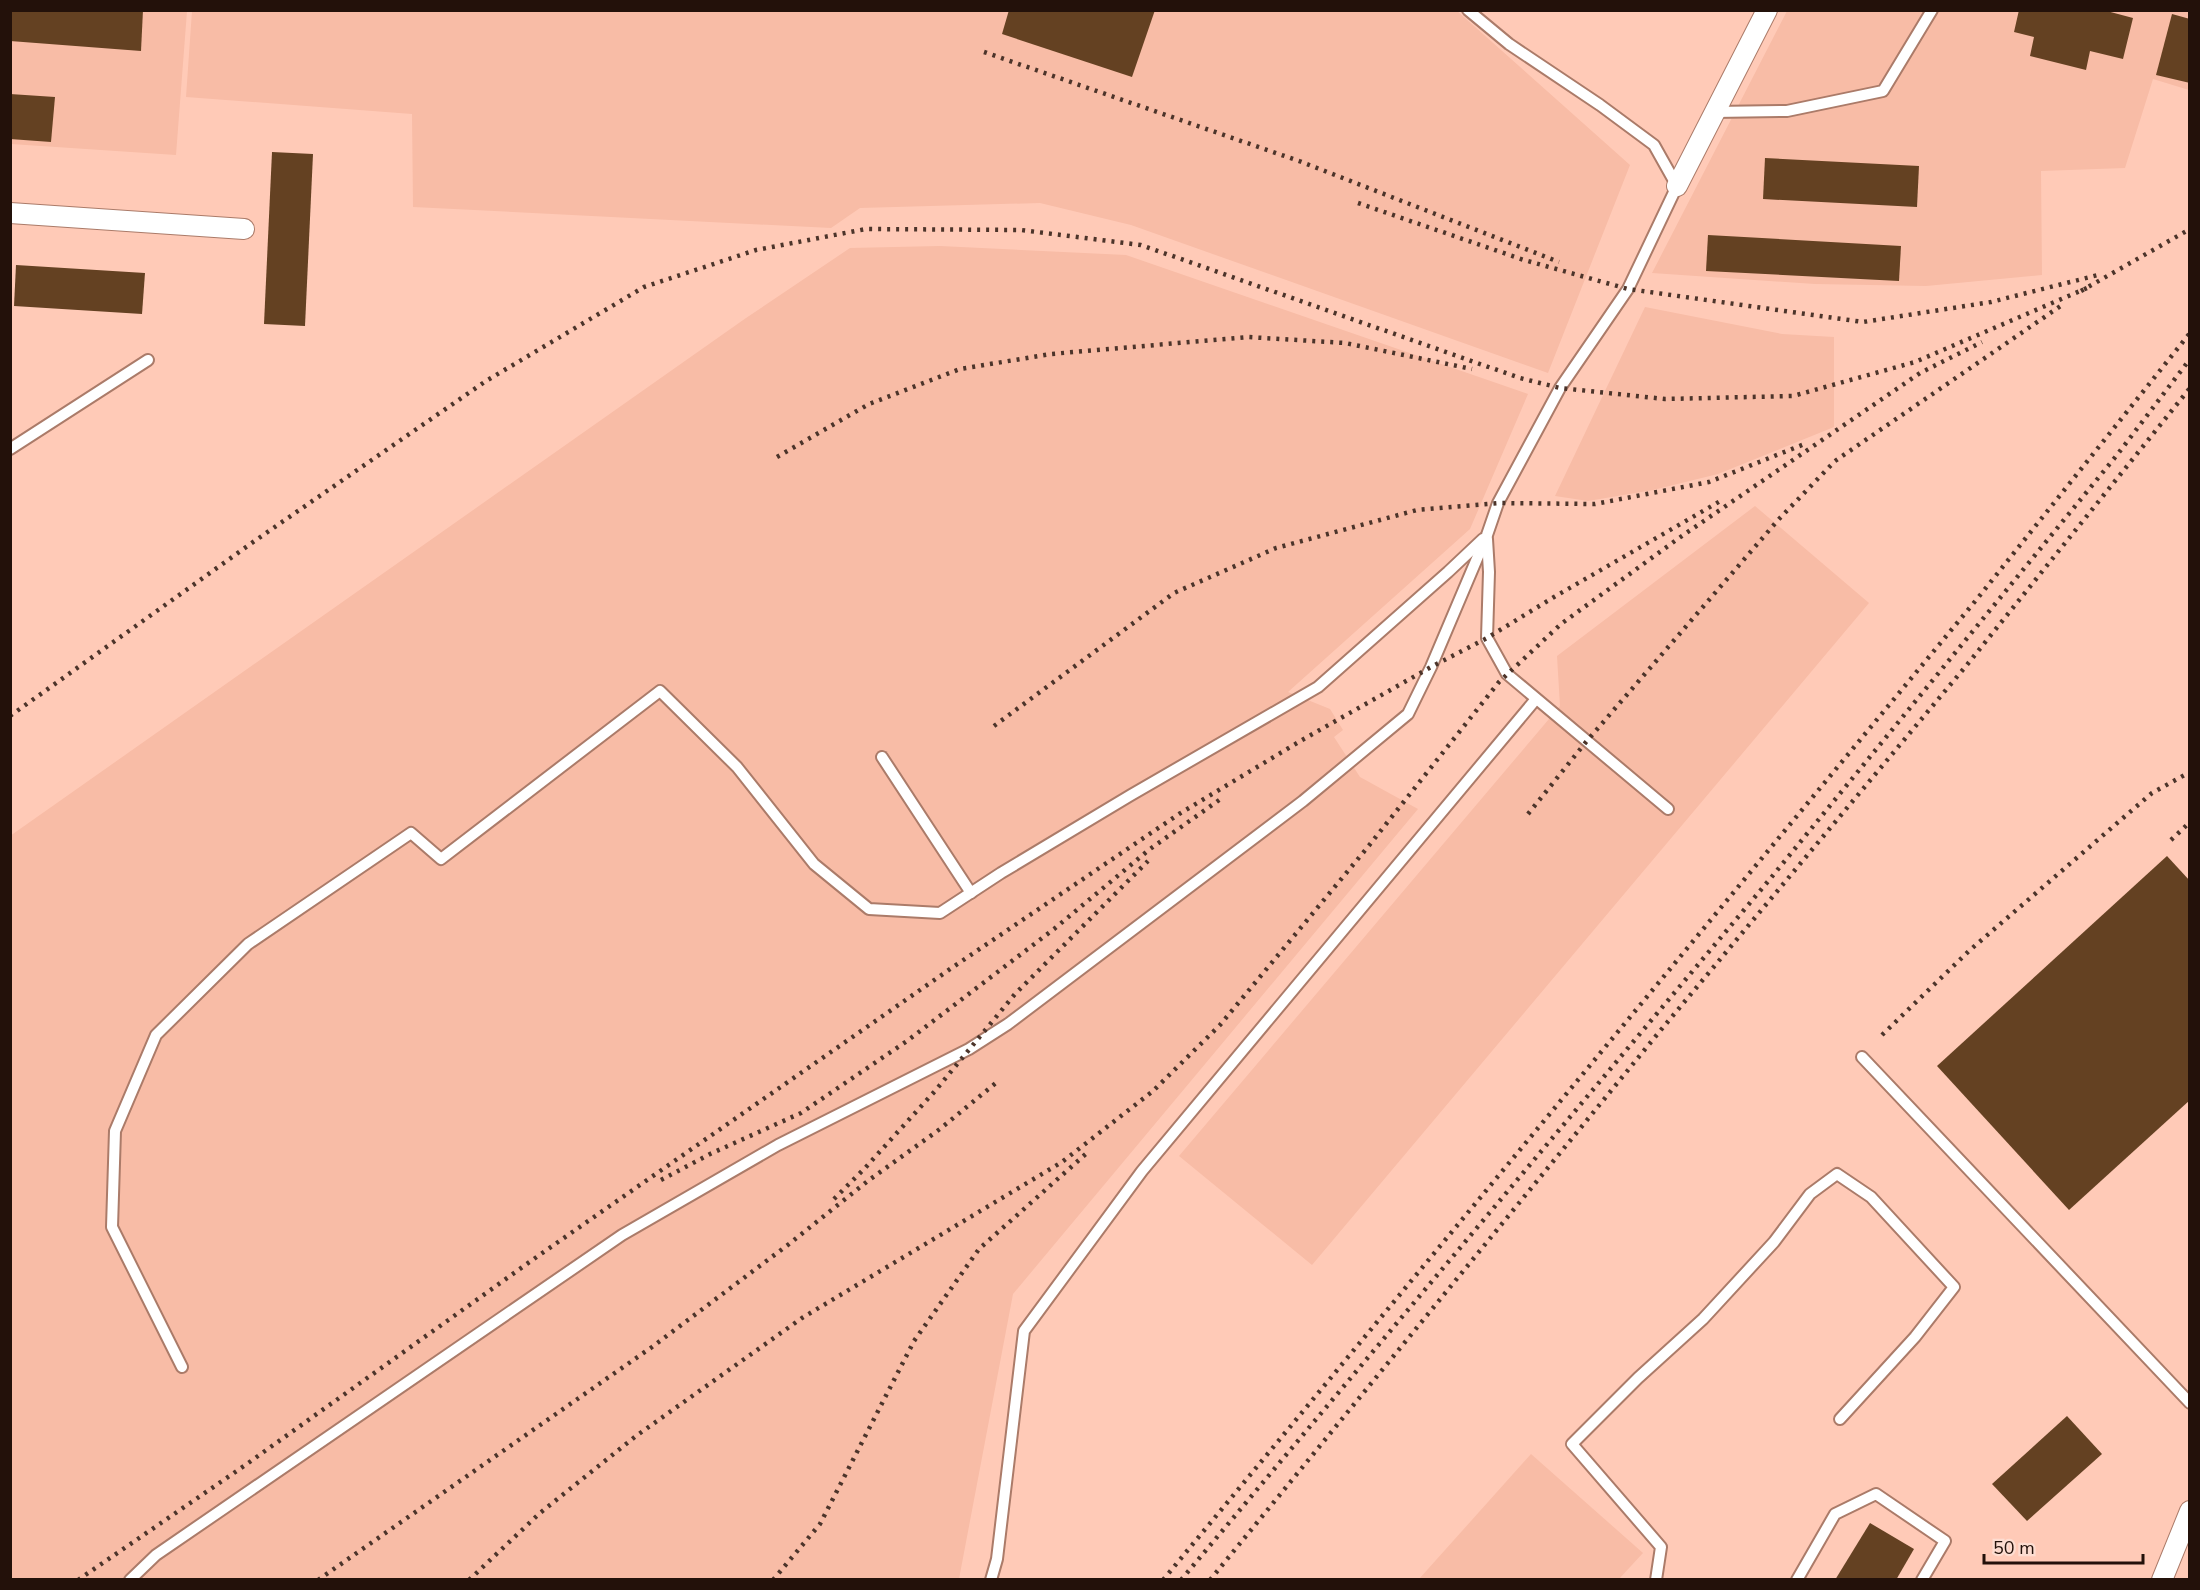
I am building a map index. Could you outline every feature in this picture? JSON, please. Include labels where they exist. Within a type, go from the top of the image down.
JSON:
[{"type":"street","points":[[1677,186],[1767,10]]},
{"type":"street","points":[[10,213],[244,229]]},
{"type":"street","points":[[2162,1580],[2190,1511]]},
{"type":"lane","points":[[130,1580],[156,1555],[622,1235],[778,1145],[969,1049],[998,1030],[1303,801],[1408,714],[1431,667],[1487,535],[1498,503],[1560,388],[1628,289],[1677,186],[1654,145],[1600,105],[1509,45],[1468,10]]},
{"type":"lane","points":[[1714,112],[1787,111],[1883,91],[1932,10]]},
{"type":"lane","points":[[10,449],[148,360]]},
{"type":"lane","points":[[1487,535],[1490,572],[1487,638],[1507,674],[1668,809]]},
{"type":"lane","points":[[182,1367],[112,1227],[115,1131],[156,1035],[248,944],[411,833],[441,859],[660,691],[737,767],[814,864],[869,909],[940,914],[1131,795],[1318,687],[1487,535]]},
{"type":"lane","points":[[992,1580],[997,1559],[1024,1331],[1142,1171],[1536,699]]},
{"type":"lane","points":[[882,757],[971,893]]},
{"type":"lane","points":[[1863,1057],[2190,1404]]},
{"type":"lane","points":[[1656,1580],[1661,1547],[1572,1444],[1638,1378],[1703,1319],[1774,1242],[1810,1194],[1837,1174],[1871,1197],[1954,1287],[1915,1337],[1840,1419]]},
{"type":"lane","points":[[1797,1580],[1835,1514],[1876,1494],[1945,1541],[1923,1580]]},
{"type":"shaded area","points":[[1456,10],[1630,165],[1548,373],[1131,225],[1040,203],[860,208],[831,228],[413,207],[412,114],[186,97],[192,11]]},
{"type":"shaded area","points":[[10,11],[187,11],[176,155],[11,144]]},
{"type":"shaded area","points":[[1787,11],[2189,11],[2189,90],[2153,79],[2125,168],[2041,171],[2042,275],[1926,286],[1815,284],[1652,273]]},
{"type":"shaded area","points":[[940,246],[1126,255],[1528,394],[1470,529],[1288,692],[1330,709],[1343,730],[1334,737],[1360,777],[1418,809],[1013,1294],[959,1579],[11,1579],[10,836],[746,318],[850,248]]},
{"type":"shaded area","points":[[1645,307],[1782,334],[1834,337],[1834,427],[1718,474],[1653,490],[1588,501],[1555,496]]},
{"type":"shaded area","points":[[1755,506],[1869,603],[1312,1265],[1179,1156],[1560,706],[1557,656]]},
{"type":"shaded area","points":[[1531,1454],[1643,1553],[1619,1579],[1419,1579]]},
{"type":"building","points":[[10,10],[143,10],[141,51],[10,41]]},
{"type":"building","points":[[1009,10],[1155,10],[1132,77],[1002,34]]},
{"type":"building","points":[[2019,10],[2103,10],[2133,18],[2123,59],[2090,51],[2086,70],[2030,56],[2034,37],[2014,32]]},
{"type":"building","points":[[2172,14],[2190,19],[2190,83],[2156,75]]},
{"type":"building","points":[[10,94],[55,97],[51,142],[10,139]]},
{"type":"building","points":[[272,152],[313,154],[305,326],[264,324]]},
{"type":"building","points":[[1765,158],[1919,166],[1917,207],[1763,199]]},
{"type":"building","points":[[1708,235],[1901,246],[1899,281],[1706,271]]},
{"type":"building","points":[[16,265],[145,273],[142,314],[14,306]]},
{"type":"building","points":[[2167,856],[2190,881],[2190,1100],[2069,1210],[1937,1066]]},
{"type":"building","points":[[2067,1416],[2102,1454],[2027,1521],[1992,1484]]},
{"type":"building","points":[[1870,1523],[1914,1549],[1896,1580],[1835,1580]]},
{"type":"railway","points":[[984,52],[1299,161],[1559,262]]},
{"type":"railway","points":[[1358,203],[1524,260],[1628,289],[1863,322],[1991,302],[2102,274]]},
{"type":"railway","points":[[10,716],[256,540],[486,381],[644,287],[756,250],[866,229],[1021,230],[1141,245],[1520,378],[1560,388],[1665,399],[1793,396],[1915,362],[2087,288]]},
{"type":"railway","points":[[2081,291],[2190,229]]},
{"type":"railway","points":[[1528,814],[1586,742],[1779,519],[1835,461],[2062,305]]},
{"type":"railway","points":[[1163,1580],[1977,599],[2190,333]]},
{"type":"railway","points":[[777,457],[869,404],[960,369],[1051,354],[1248,337],[1345,343],[1472,369]]},
{"type":"railway","points":[[469,1580],[540,1513],[636,1436],[802,1318],[1062,1162],[1153,1091],[1220,1025],[1367,848],[1499,682],[1561,624],[1679,538],[1920,373],[1982,342]]},
{"type":"railway","points":[[1181,1580],[1770,879],[2117,455],[2190,359]]},
{"type":"railway","points":[[1210,1580],[1660,1031],[1966,666],[2190,388]]},
{"type":"railway","points":[[994,726],[1174,593],[1276,548],[1417,510],[1498,503],[1595,504],[1709,482],[1807,443]]},
{"type":"railway","points":[[78,1580],[244,1466],[538,1256],[953,967],[1179,814],[1302,740],[1487,638],[1722,500]]},
{"type":"railway","points":[[1882,1035],[1970,950],[2152,793],[2190,772]]},
{"type":"railway","points":[[661,1180],[710,1154],[801,1113],[907,1041],[1054,929],[1150,849],[1222,798]]},
{"type":"railway","points":[[2171,840],[2190,822]]},
{"type":"railway","points":[[834,1199],[935,1091],[1015,994],[1148,861]]},
{"type":"railway","points":[[318,1580],[652,1347],[789,1244],[869,1180],[940,1129],[997,1082]]},
{"type":"railway","points":[[773,1580],[820,1524],[914,1341],[979,1249],[1088,1152]]}]
